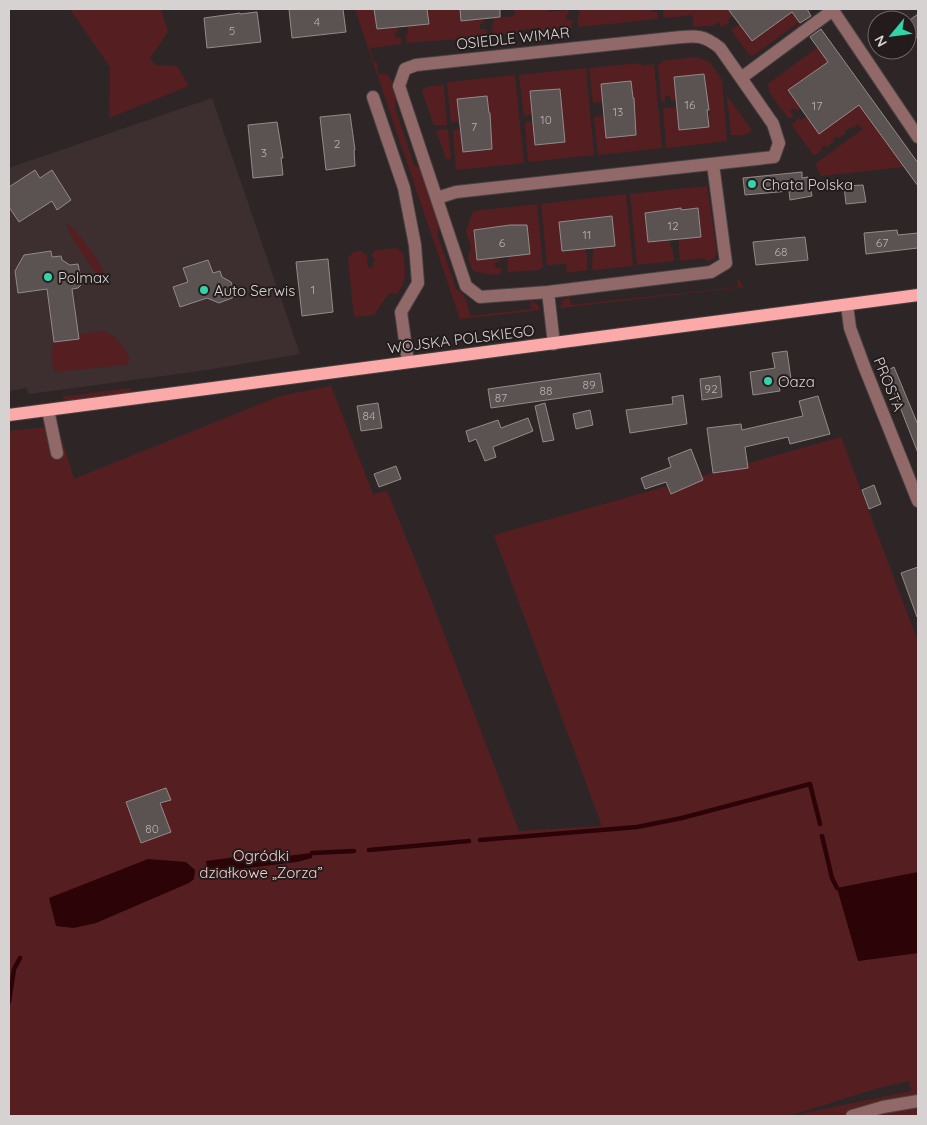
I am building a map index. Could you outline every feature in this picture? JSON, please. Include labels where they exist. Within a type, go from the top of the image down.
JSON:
[{"type":"main road","name":"WOJSKA POLSKIEGO","points":[[9,415],[918,295]]},
{"type":"street","points":[[742,78],[833,9],[918,137]]},
{"type":"street","name":"OSIEDLE WIMAR","points":[[437,198],[456,192],[774,157],[779,143],[773,124],[720,48],[708,39],[696,36],[416,65],[405,69],[399,86],[466,286],[480,297],[548,292],[711,272],[726,263],[713,164]]},
{"type":"street","points":[[373,98],[404,188],[414,245],[418,283],[401,312],[408,362]]},
{"type":"street","points":[[548,292],[554,344]]},
{"type":"street","name":"PROSTA","points":[[847,305],[850,328],[918,501]]},
{"type":"street","points":[[48,410],[57,453]]},
{"type":"street","points":[[852,1116],[882,1107],[918,1101]]},
{"type":"shaded area","points":[[212,98],[300,354],[207,370],[29,394],[26,388],[9,391],[9,168]]},
{"type":"shaded area","points":[[274,852],[278,857],[312,853],[312,858],[297,862],[215,872],[207,867],[206,861]]},
{"type":"shaded area","points":[[148,859],[186,862],[195,870],[194,879],[189,883],[96,923],[74,928],[56,926],[49,898]]},
{"type":"shaded area","points":[[918,872],[918,953],[858,961],[837,888]]},
{"type":"green space","points":[[70,9],[161,9],[168,32],[150,58],[155,65],[177,66],[189,86],[109,118],[110,67]]},
{"type":"green space","points":[[355,9],[374,9],[377,29],[397,27],[398,32],[395,33],[395,38],[401,37],[401,44],[370,48],[374,62],[377,62],[378,74],[387,74],[394,86],[395,108],[414,165],[421,169],[440,225],[437,234],[456,289],[464,295],[471,316],[531,309],[530,301],[537,304],[541,310],[460,319]]},
{"type":"green space","points":[[427,9],[460,9],[462,21],[483,19],[480,29],[487,29],[487,35],[485,37],[407,43],[406,34],[408,34],[408,26],[429,24]]},
{"type":"green space","points":[[514,9],[547,9],[548,12],[568,10],[569,15],[566,15],[566,20],[572,20],[571,28],[539,31],[538,28],[520,30],[519,33],[494,35],[491,25],[494,25],[493,18],[515,16]]},
{"type":"green space","points":[[579,9],[651,9],[652,12],[658,12],[657,19],[579,27],[577,17],[579,17]]},
{"type":"green space","points":[[663,9],[728,9],[733,16],[722,27],[718,22],[712,26],[694,27],[692,15],[666,18],[663,16]]},
{"type":"green space","points":[[768,9],[789,9],[799,22],[754,55],[749,55],[731,30],[740,24],[752,41],[776,24]]},
{"type":"green space","points":[[818,47],[904,167],[821,176],[815,164],[863,129],[858,124],[852,129],[850,127],[845,131],[846,133],[839,138],[837,136],[833,139],[834,141],[827,147],[825,145],[821,148],[822,150],[814,156],[792,125],[799,118],[801,120],[807,116],[813,73],[788,90],[801,108],[797,111],[794,108],[790,111],[793,117],[790,118],[788,118],[769,92],[768,84]]},
{"type":"green space","points":[[696,57],[710,62],[722,80],[727,141],[666,148],[663,108],[677,107],[679,130],[709,127],[709,110],[703,74],[674,77],[676,100],[671,101],[670,96],[665,96],[665,102],[661,101],[658,64],[662,63],[662,61]]},
{"type":"green space","points":[[641,63],[642,66],[654,64],[662,148],[598,155],[594,117],[604,116],[636,135],[634,99],[593,103],[589,68]]},
{"type":"green space","points":[[586,68],[594,155],[528,162],[525,122],[533,121],[565,141],[560,89],[530,92],[532,114],[524,116],[519,75]]},
{"type":"green space","points":[[515,75],[524,163],[456,170],[453,130],[460,129],[463,152],[492,149],[490,113],[487,96],[458,99],[460,122],[451,122],[447,84],[449,82]]},
{"type":"green space","points":[[444,85],[447,125],[434,125],[422,91],[426,87]]},
{"type":"green space","points":[[727,96],[751,129],[751,131],[744,135],[731,135]]},
{"type":"green space","points":[[448,129],[451,159],[446,159],[436,130]]},
{"type":"green space","points":[[707,186],[717,253],[715,257],[709,262],[704,258],[681,261],[678,247],[679,239],[701,237],[697,208],[662,210],[648,242],[670,240],[674,259],[673,261],[637,265],[630,194]]},
{"type":"green space","points":[[626,194],[633,266],[594,270],[592,268],[595,217],[559,222],[562,251],[585,249],[587,270],[567,273],[566,264],[547,265],[541,204]]},
{"type":"green space","points":[[537,204],[543,267],[539,270],[507,272],[508,257],[529,254],[527,225],[510,225],[474,230],[477,260],[499,258],[500,261],[495,262],[495,268],[502,268],[500,274],[493,275],[473,271],[468,258],[471,247],[466,231],[473,211]]},
{"type":"green space","points":[[66,224],[89,247],[100,264],[105,277],[104,286],[75,243]]},
{"type":"green space","points":[[397,248],[403,253],[405,275],[403,284],[397,294],[389,293],[374,315],[354,317],[348,259],[353,252],[362,251],[367,256],[368,268],[373,267],[373,262],[375,261],[372,255],[375,250]]},
{"type":"green space","points":[[737,277],[744,287],[560,308],[562,301],[569,297],[571,305],[738,287]]},
{"type":"green space","points":[[104,331],[117,339],[123,346],[130,360],[126,365],[55,372],[51,357],[54,342],[78,334]]},
{"type":"green space","name":"Ogródki działkowe „Zorza”","points":[[331,386],[373,494],[387,491],[429,594],[519,831],[602,826],[494,535],[841,437],[918,642],[918,872],[837,888],[859,961],[918,953],[918,1116],[796,1116],[911,1091],[909,1081],[878,1088],[789,1116],[9,1116],[9,431],[58,426],[74,479],[280,396]]},
{"type":"green space","points":[[132,388],[130,393],[69,401],[60,397]]},
{"type":"building","points":[[289,9],[343,9],[346,32],[292,38]]},
{"type":"building","points":[[374,9],[427,9],[429,24],[377,29]]},
{"type":"building","points":[[460,9],[500,9],[500,17],[461,21]]},
{"type":"building","points":[[728,9],[807,9],[811,16],[800,23],[792,12],[752,41]]},
{"type":"building","points":[[257,12],[261,42],[207,48],[204,18]]},
{"type":"building","points":[[918,14],[917,37],[917,15]]},
{"type":"building","points":[[821,29],[918,163],[918,186],[859,105],[819,134],[788,90],[828,62],[810,37]]},
{"type":"building","points":[[704,74],[709,110],[707,110],[709,127],[679,130],[674,77]]},
{"type":"building","points":[[631,81],[636,135],[606,138],[601,84]]},
{"type":"building","points":[[560,89],[565,142],[535,145],[530,91]]},
{"type":"building","points":[[487,96],[492,149],[463,152],[457,99]]},
{"type":"building","points":[[350,114],[355,150],[355,166],[326,170],[320,117]]},
{"type":"building","points":[[277,122],[283,158],[281,158],[283,175],[253,178],[248,125]]},
{"type":"building","points":[[35,170],[40,178],[52,170],[71,200],[57,210],[52,201],[19,222],[9,207],[9,187]]},
{"type":"building","points":[[802,172],[802,178],[808,177],[812,196],[790,200],[789,191],[745,195],[743,178]]},
{"type":"building","points":[[863,185],[866,202],[846,204],[844,186]]},
{"type":"building","points":[[681,208],[681,210],[698,208],[701,237],[648,242],[645,213]]},
{"type":"building","points":[[612,216],[615,246],[562,251],[559,222]]},
{"type":"building","points":[[510,225],[527,225],[530,254],[477,260],[474,230]]},
{"type":"building","points":[[897,230],[898,235],[918,233],[918,248],[866,254],[864,233]]},
{"type":"building","points":[[805,237],[808,260],[756,265],[753,242]]},
{"type":"building","points":[[51,251],[52,257],[61,256],[62,260],[70,265],[78,264],[82,284],[78,288],[72,289],[79,339],[54,342],[47,289],[18,293],[15,271],[24,255]]},
{"type":"building","points":[[328,259],[333,312],[302,316],[296,262]]},
{"type":"building","name":"Auto Serwis","points":[[208,260],[213,273],[220,271],[222,277],[231,282],[235,293],[232,298],[219,303],[207,298],[180,307],[173,287],[188,282],[183,268]]},
{"type":"building","points":[[787,351],[791,379],[778,381],[780,391],[753,395],[750,372],[775,368],[772,353]]},
{"type":"building","points":[[894,367],[918,425],[918,453],[886,371]]},
{"type":"building","points":[[600,373],[603,392],[491,408],[488,389]]},
{"type":"building","points":[[720,376],[722,397],[702,400],[700,379]]},
{"type":"building","points":[[683,395],[687,424],[630,433],[626,410],[673,404],[672,397]]},
{"type":"building","points":[[818,396],[830,434],[790,444],[788,437],[745,447],[748,468],[713,473],[707,428],[741,424],[742,430],[803,416],[799,401]]},
{"type":"building","points":[[378,403],[382,428],[361,431],[357,406]]},
{"type":"building","points":[[545,403],[554,440],[543,442],[535,406]]},
{"type":"building","points":[[590,410],[593,425],[576,429],[573,414]]},
{"type":"building","points":[[528,418],[533,431],[493,447],[496,457],[485,461],[476,439],[469,442],[466,431],[498,420],[501,428]]},
{"type":"building","points":[[691,449],[703,480],[671,494],[666,482],[645,489],[641,478],[671,467],[668,458]]},
{"type":"building","points":[[396,466],[401,479],[379,487],[374,474]]},
{"type":"building","points":[[874,485],[881,504],[869,509],[862,490]]},
{"type":"building","points":[[918,567],[918,617],[917,617],[901,573]]},
{"type":"building","points":[[166,788],[171,800],[160,803],[171,832],[141,843],[126,802]]},
{"type":"waterway","points":[[480,840],[637,827],[682,818],[810,784],[820,824]]},
{"type":"waterway","points":[[822,836],[832,878],[837,888]]},
{"type":"waterway","points":[[369,850],[469,841]]},
{"type":"waterway","points":[[312,853],[354,851]]},
{"type":"waterway","points":[[9,1002],[14,969],[20,958]]},
{"type":"place","name":"Chata Polska","points":[[752,184]]},
{"type":"place","name":"Polmax","points":[[48,277]]},
{"type":"place","name":"Auto Serwis","points":[[204,290]]},
{"type":"place","name":"Oaza","points":[[768,381]]}]
